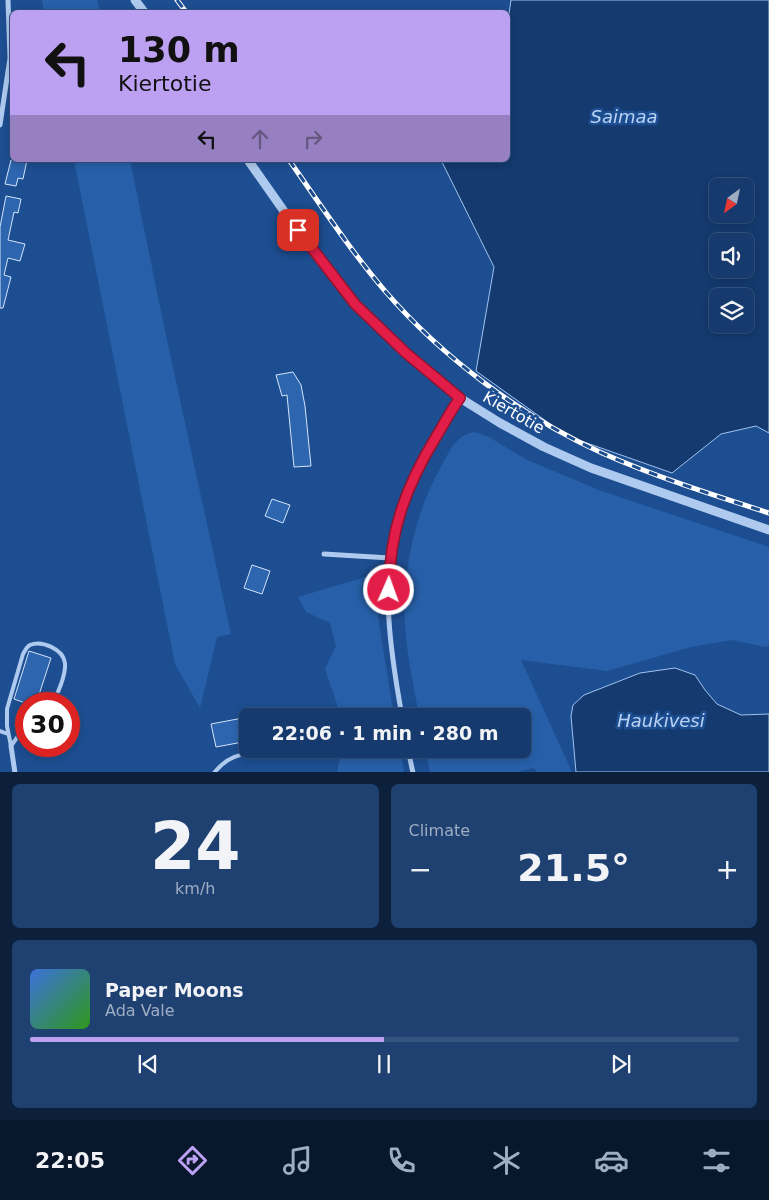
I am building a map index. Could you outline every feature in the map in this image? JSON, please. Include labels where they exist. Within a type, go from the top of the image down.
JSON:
[{"type":"street","points":[[0,125],[10,58],[8,0]]},
{"type":"street","name":"Kiertotie","points":[[249,162],[307,244],[355,304],[406,353],[460,398],[500,424],[544,447],[591,468],[769,530]]},
{"type":"street","points":[[401,708],[388,620],[390,558],[407,492],[426,452],[460,398]]},
{"type":"street","points":[[324,554],[390,558]]},
{"type":"street","points":[[11,746],[15,772]]},
{"type":"street","points":[[410,758],[412,772]]},
{"type":"lane","points":[[11,746],[7,726],[8,709],[23,654],[31,644],[40,644],[53,648],[65,662],[64,674],[56,692]]},
{"type":"lane","points":[[0,732],[8,734]]},
{"type":"lane","points":[[11,746],[15,740]]},
{"type":"lane","points":[[214,772],[229,758],[239,755]]},
{"type":"shaded area","points":[[42,0],[97,0],[100,10],[44,10]]},
{"type":"shaded area","points":[[74,162],[130,162],[231,634],[217,637],[200,708],[175,664]]},
{"type":"shaded area","points":[[475,432],[489,437],[527,460],[599,490],[769,547],[769,646],[765,647],[732,640],[691,647],[607,671],[521,660],[572,772],[537,772],[534,768],[517,772],[430,772],[427,758],[531,758],[531,708],[418,708],[405,626],[408,563],[424,502],[451,448],[463,436]]},
{"type":"shaded area","points":[[379,573],[378,617],[393,708],[338,708],[325,669],[336,646],[330,623],[306,612],[298,597]]},
{"type":"shaded area","points":[[340,758],[402,758],[404,772],[337,772]]},
{"type":"water","name":"Saimaa","points":[[511,0],[769,0],[769,433],[756,426],[721,434],[672,473],[567,436],[476,371],[494,267],[442,162],[510,162]]},
{"type":"water","name":"Haukivesi","points":[[675,668],[695,675],[717,704],[741,715],[769,714],[769,772],[576,772],[571,716],[573,705],[584,695],[640,673]]},
{"type":"building","points":[[10,162],[27,162],[23,179],[18,178],[16,186],[5,184]]},
{"type":"building","points":[[6,196],[21,199],[18,213],[14,212],[8,240],[25,244],[20,261],[8,258],[4,275],[11,277],[3,308],[0,308],[0,227]]},
{"type":"building","points":[[293,372],[301,385],[311,466],[294,467],[287,395],[282,396],[276,375]]},
{"type":"building","points":[[272,499],[290,505],[283,523],[265,516]]},
{"type":"building","points":[[252,565],[270,571],[262,594],[244,588]]},
{"type":"building","points":[[29,651],[51,658],[40,692],[16,692]]},
{"type":"building","points":[[239,719],[239,743],[216,747],[211,724]]},
{"type":"railway","points":[[177,0],[184,10]]},
{"type":"railway","points":[[290,162],[347,243],[385,291],[432,339],[485,383],[542,422],[602,453],[664,478],[769,513]]},
{"type":"route","points":[[298,230],[355,304],[406,353],[460,398],[426,452],[407,492],[394,536],[390,558],[389,590]]}]
